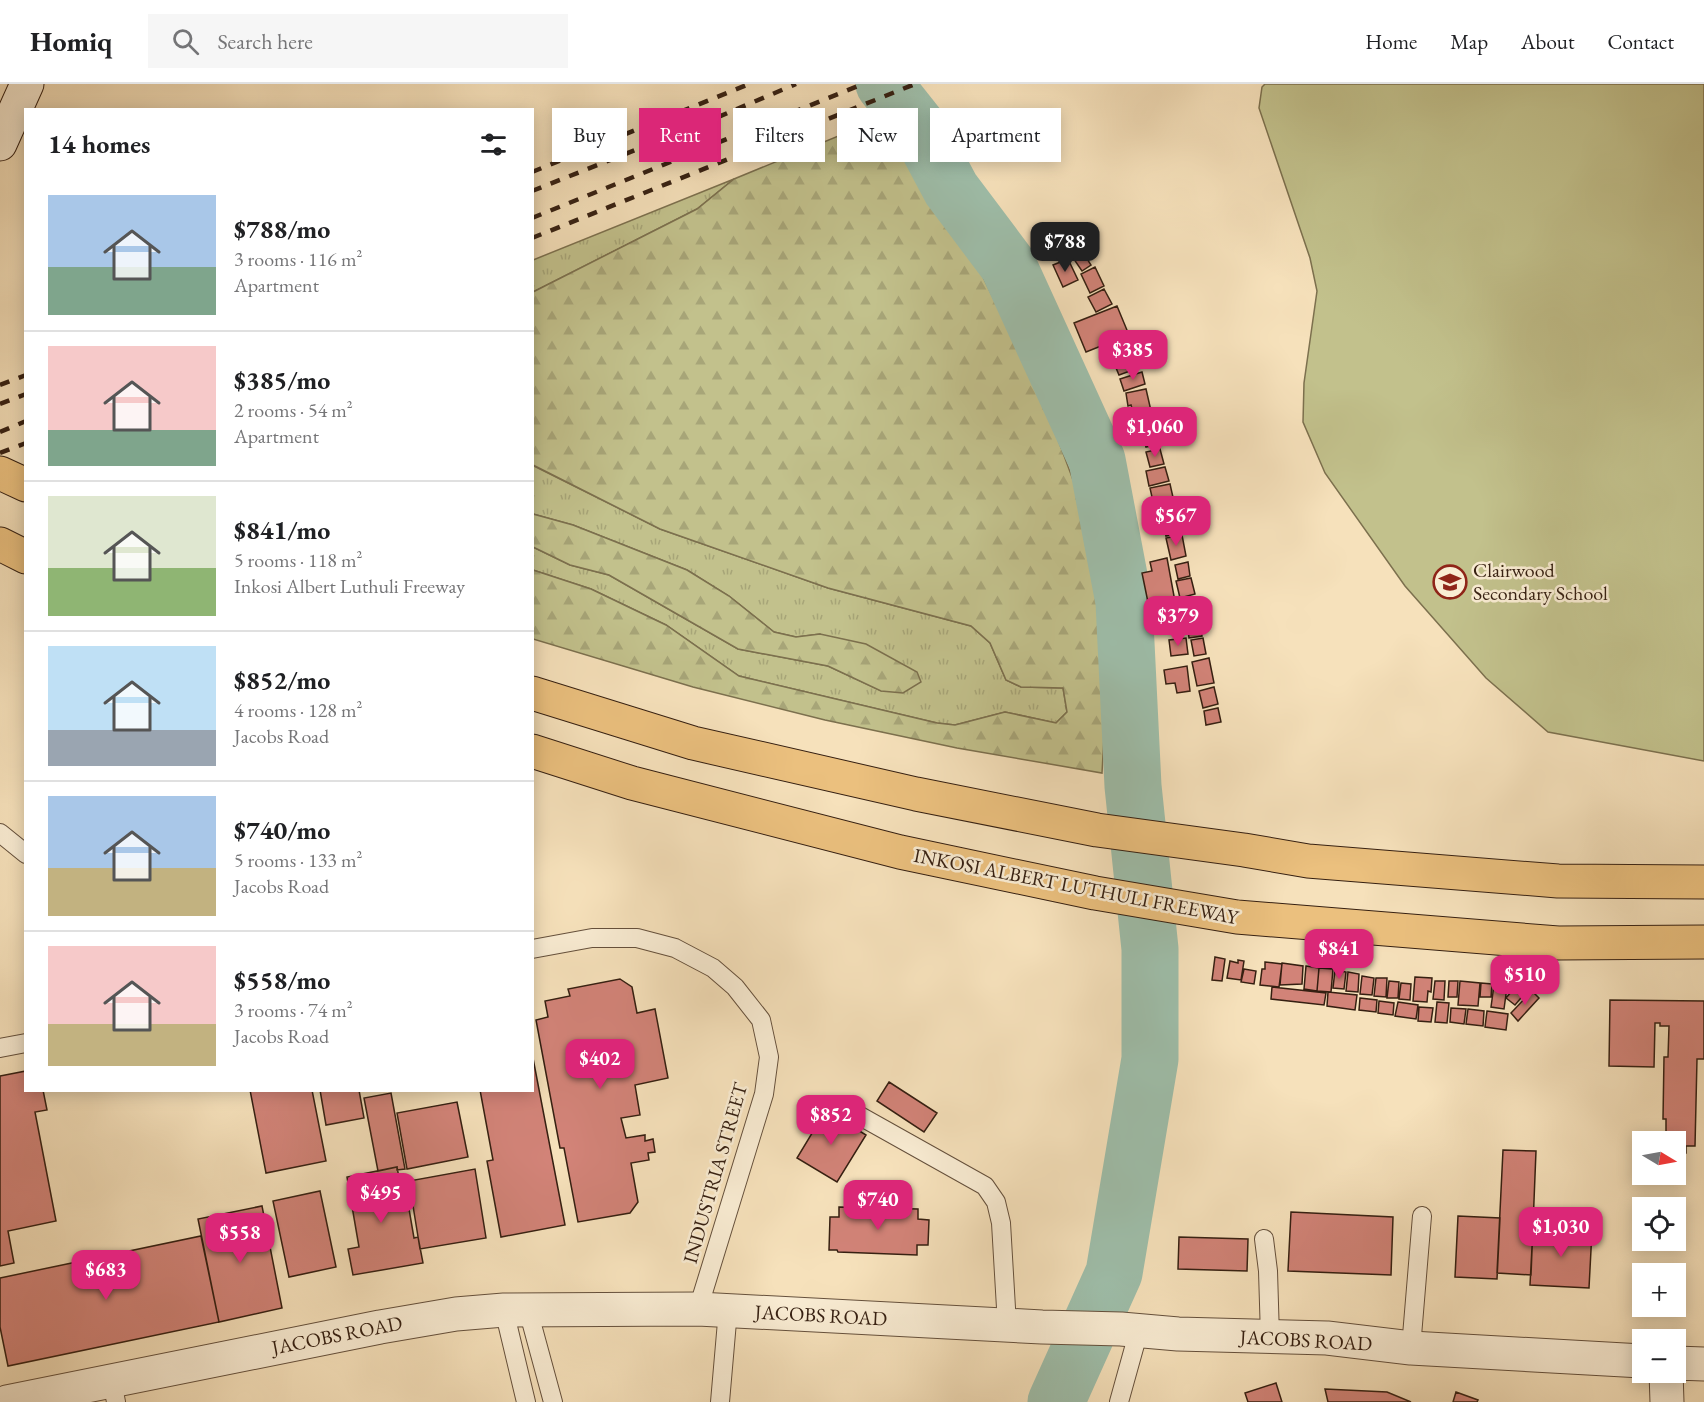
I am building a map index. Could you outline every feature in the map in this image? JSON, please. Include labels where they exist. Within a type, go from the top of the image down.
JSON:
[{"type":"highway","points":[[0,472],[24,484]]},
{"type":"highway","points":[[534,694],[693,743],[916,794],[1097,830],[1308,861],[1558,881],[1704,882]]},
{"type":"highway","name":"INKOSI ALBERT LUTHULI FREEWAY","points":[[534,752],[632,783],[900,852],[1095,893],[1237,917],[1558,943],[1704,942]]},
{"type":"street","points":[[0,144],[27,84]]},
{"type":"street","name":"JACOBS ROAD","points":[[7,1402],[114,1391],[380,1327],[456,1314],[516,1310],[713,1310],[1178,1334],[1327,1338],[1411,1348],[1632,1360]]},
{"type":"street","points":[[1686,1363],[1704,1364]]},
{"type":"street","points":[[1666,1383],[1667,1402]]},
{"type":"lane","points":[[0,833],[24,852]]},
{"type":"lane","name":"INDUSTRIA STREET","points":[[534,949],[592,938],[637,938],[675,948],[713,968],[735,987],[761,1020],[769,1057],[764,1094],[713,1310],[720,1402]]},
{"type":"lane","points":[[0,1048],[24,1043]]},
{"type":"lane","points":[[860,1116],[985,1186],[996,1202],[1001,1223],[1007,1325]]},
{"type":"lane","points":[[1411,1348],[1422,1216]]},
{"type":"lane","points":[[1264,1239],[1269,1271],[1270,1337]]},
{"type":"lane","points":[[516,1310],[526,1402]]},
{"type":"lane","points":[[516,1310],[554,1402]]},
{"type":"lane","points":[[1119,1402],[1130,1330]]},
{"type":"green space","points":[[1265,84],[1704,84],[1704,761],[1548,732],[1486,678],[1405,586],[1325,473],[1303,422],[1304,383],[1317,291],[1310,258],[1259,108],[1262,87]]},
{"type":"green space","points":[[837,137],[837,162],[917,162],[958,226],[1043,399],[1079,496],[1102,593],[1107,683],[1102,773],[957,748],[825,720],[693,687],[534,639],[534,570],[591,589],[666,625],[739,676],[937,723],[955,725],[1005,712],[1056,723],[1067,712],[1063,688],[1021,687],[1006,680],[990,643],[971,626],[828,588],[660,529],[534,466],[534,291],[697,209],[734,179],[775,162],[825,162],[825,142]]},
{"type":"green space","points":[[734,179],[697,209],[534,291],[534,260]]},
{"type":"green space","points":[[534,466],[660,529],[828,588],[971,626],[990,643],[1006,680],[1021,687],[1063,688],[1067,712],[1056,723],[1005,712],[955,725],[937,723],[739,676],[666,625],[591,589],[534,570],[534,547],[570,565],[609,575],[738,649],[828,666],[882,691],[820,634],[796,637],[774,632],[729,596],[687,570],[573,525],[534,514]]},
{"type":"green space","points":[[534,514],[573,525],[687,570],[729,596],[774,632],[796,637],[820,634],[866,644],[917,672],[921,682],[903,693],[881,691],[828,666],[738,649],[609,575],[570,565],[534,547]]},
{"type":"building","points":[[1075,240],[1091,265],[1082,271],[1065,246]]},
{"type":"building","points":[[1068,259],[1078,280],[1063,287],[1053,265]]},
{"type":"building","points":[[1095,267],[1104,286],[1090,293],[1081,274]]},
{"type":"building","points":[[1104,289],[1112,304],[1096,312],[1088,297]]},
{"type":"building","points":[[1117,306],[1141,364],[1119,375],[1106,344],[1086,352],[1074,323]]},
{"type":"building","points":[[1142,372],[1145,384],[1124,391],[1120,379]]},
{"type":"building","points":[[1146,389],[1154,424],[1133,429],[1130,416],[1134,415],[1131,405],[1128,406],[1126,393]]},
{"type":"building","points":[[1156,429],[1159,444],[1146,447],[1142,433]]},
{"type":"building","points":[[1160,449],[1164,464],[1150,467],[1146,452]]},
{"type":"building","points":[[1165,467],[1169,481],[1149,486],[1146,471]]},
{"type":"building","points":[[1170,484],[1181,533],[1166,536],[1164,528],[1159,529],[1150,488]]},
{"type":"building","points":[[1182,535],[1186,556],[1171,560],[1166,538]]},
{"type":"building","points":[[1167,558],[1176,607],[1150,612],[1142,573],[1152,571],[1150,562]]},
{"type":"building","points":[[1188,562],[1190,576],[1178,579],[1175,565]]},
{"type":"building","points":[[1191,578],[1195,594],[1180,598],[1176,581]]},
{"type":"building","points":[[1196,597],[1199,613],[1185,617],[1181,600]]},
{"type":"building","points":[[1180,612],[1182,630],[1157,634],[1154,616]]},
{"type":"building","points":[[1200,621],[1202,636],[1189,638],[1187,623]]},
{"type":"building","points":[[1186,638],[1188,654],[1171,656],[1169,640]]},
{"type":"building","points":[[1203,638],[1206,654],[1194,656],[1191,640]]},
{"type":"building","points":[[1209,658],[1214,683],[1197,686],[1192,662]]},
{"type":"building","points":[[1187,666],[1190,691],[1177,693],[1175,683],[1166,684],[1164,670]]},
{"type":"building","points":[[1214,687],[1218,704],[1203,708],[1199,691]]},
{"type":"building","points":[[1218,708],[1221,722],[1206,725],[1204,711]]},
{"type":"building","points":[[1215,957],[1225,959],[1222,981],[1212,980]]},
{"type":"building","points":[[1238,960],[1244,961],[1241,980],[1227,978],[1230,961],[1238,963]]},
{"type":"building","points":[[1265,962],[1282,964],[1279,987],[1260,985]]},
{"type":"building","points":[[1282,963],[1303,966],[1302,984],[1280,985]]},
{"type":"building","points":[[1306,966],[1319,968],[1317,991],[1304,989]]},
{"type":"building","points":[[1319,968],[1333,969],[1331,992],[1317,991]]},
{"type":"building","points":[[1244,969],[1256,971],[1254,984],[1241,982]]},
{"type":"building","points":[[1335,970],[1346,972],[1344,989],[1333,988]]},
{"type":"building","points":[[1348,972],[1359,974],[1358,992],[1346,991]]},
{"type":"building","points":[[1362,976],[1374,978],[1372,995],[1360,994]]},
{"type":"building","points":[[1415,977],[1432,978],[1431,992],[1428,991],[1427,1002],[1413,1001]]},
{"type":"building","points":[[1376,978],[1387,978],[1386,997],[1374,996]]},
{"type":"building","points":[[620,979],[632,987],[637,1013],[655,1009],[668,1078],[635,1085],[640,1115],[621,1118],[626,1138],[645,1135],[645,1141],[653,1139],[655,1152],[648,1153],[649,1160],[631,1163],[638,1202],[630,1213],[578,1222],[564,1148],[560,1148],[536,1020],[548,1017],[545,1001],[570,996],[568,989]]},
{"type":"building","points":[[1389,981],[1399,982],[1398,998],[1387,998]]},
{"type":"building","points":[[1435,981],[1445,981],[1444,1000],[1433,999]]},
{"type":"building","points":[[1449,981],[1458,981],[1457,997],[1448,997]]},
{"type":"building","points":[[1460,981],[1480,983],[1478,1006],[1458,1005]]},
{"type":"building","points":[[1401,983],[1411,984],[1410,1000],[1399,999]]},
{"type":"building","points":[[1481,983],[1492,984],[1491,997],[1480,997]]},
{"type":"building","points":[[1494,985],[1507,987],[1504,1009],[1491,1007]]},
{"type":"building","points":[[1517,985],[1526,992],[1515,1005],[1506,998]]},
{"type":"building","points":[[1272,987],[1326,993],[1324,1005],[1271,999]]},
{"type":"building","points":[[1532,991],[1539,998],[1518,1021],[1511,1013]]},
{"type":"building","points":[[1328,992],[1357,995],[1355,1010],[1327,1006]]},
{"type":"building","points":[[1360,998],[1377,1000],[1376,1012],[1359,1010]]},
{"type":"building","points":[[1610,1000],[1704,1001],[1704,1059],[1697,1059],[1695,1146],[1686,1146],[1686,1131],[1666,1131],[1666,1119],[1663,1119],[1664,1057],[1668,1057],[1669,1026],[1660,1026],[1660,1023],[1655,1023],[1654,1067],[1609,1066]]},
{"type":"building","points":[[1379,1001],[1394,1003],[1393,1015],[1378,1013]]},
{"type":"building","points":[[1398,1002],[1418,1005],[1416,1019],[1395,1016]]},
{"type":"building","points":[[1437,1002],[1449,1003],[1447,1023],[1435,1022]]},
{"type":"building","points":[[1419,1007],[1433,1008],[1431,1022],[1418,1021]]},
{"type":"building","points":[[1451,1008],[1466,1009],[1464,1024],[1450,1022]]},
{"type":"building","points":[[1468,1009],[1484,1011],[1483,1026],[1466,1024]]},
{"type":"building","points":[[1487,1011],[1508,1014],[1506,1030],[1485,1027]]},
{"type":"building","points":[[534,1063],[565,1225],[501,1237],[487,1161],[493,1160],[480,1092],[534,1092]]},
{"type":"building","points":[[24,1071],[24,1092],[43,1092],[47,1110],[35,1112],[56,1221],[8,1231],[14,1263],[0,1266],[0,1076]]},
{"type":"building","points":[[889,1082],[937,1113],[924,1132],[877,1101]]},
{"type":"building","points":[[250,1092],[312,1092],[326,1161],[266,1173]]},
{"type":"building","points":[[320,1092],[359,1092],[364,1118],[326,1125]]},
{"type":"building","points":[[391,1093],[405,1169],[397,1170],[397,1167],[378,1171],[364,1098]]},
{"type":"building","points":[[457,1102],[468,1157],[407,1169],[397,1113]]},
{"type":"building","points":[[826,1110],[866,1135],[837,1182],[797,1158]]},
{"type":"building","points":[[1503,1150],[1536,1151],[1531,1275],[1497,1273]]},
{"type":"building","points":[[397,1167],[405,1210],[409,1209],[414,1238],[418,1237],[423,1263],[353,1275],[348,1249],[359,1247],[347,1177]]},
{"type":"building","points":[[475,1169],[486,1238],[420,1249],[409,1181]]},
{"type":"building","points":[[320,1191],[336,1267],[289,1277],[273,1201]]},
{"type":"building","points":[[262,1206],[282,1308],[219,1322],[198,1219]]},
{"type":"building","points":[[839,1207],[918,1209],[918,1219],[929,1220],[928,1245],[917,1245],[917,1255],[829,1250],[830,1217],[839,1217]]},
{"type":"building","points":[[1291,1212],[1393,1217],[1391,1275],[1288,1271]]},
{"type":"building","points":[[1458,1216],[1500,1218],[1497,1279],[1455,1277]]},
{"type":"building","points":[[1533,1228],[1592,1231],[1589,1288],[1530,1285]]},
{"type":"building","points":[[201,1236],[219,1322],[8,1366],[0,1327],[0,1278]]},
{"type":"building","points":[[1179,1237],[1248,1239],[1247,1271],[1178,1269]]},
{"type":"building","points":[[1276,1383],[1282,1402],[1248,1402],[1245,1393]]},
{"type":"building","points":[[1325,1389],[1387,1392],[1411,1402],[1328,1402]]},
{"type":"building","points":[[1456,1392],[1478,1400],[1477,1402],[1453,1402]]},
{"type":"waterway","points":[[884,84],[918,127],[951,189],[1008,265],[1097,460],[1124,602],[1133,786],[1150,949],[1150,1059],[1114,1273],[1056,1402]]},
{"type":"railway","points":[[534,171],[749,84]]},
{"type":"railway","points":[[534,190],[796,84]]},
{"type":"railway","points":[[534,217],[863,84]]},
{"type":"railway","points":[[534,237],[915,84]]},
{"type":"railway","points":[[0,385],[24,376]]},
{"type":"railway","points":[[0,404],[24,395]]},
{"type":"railway","points":[[0,432],[24,422]]},
{"type":"railway","points":[[0,453],[24,444]]},
{"type":"place","name":"Clairwood Secondary School","points":[[1450,582]]}]
